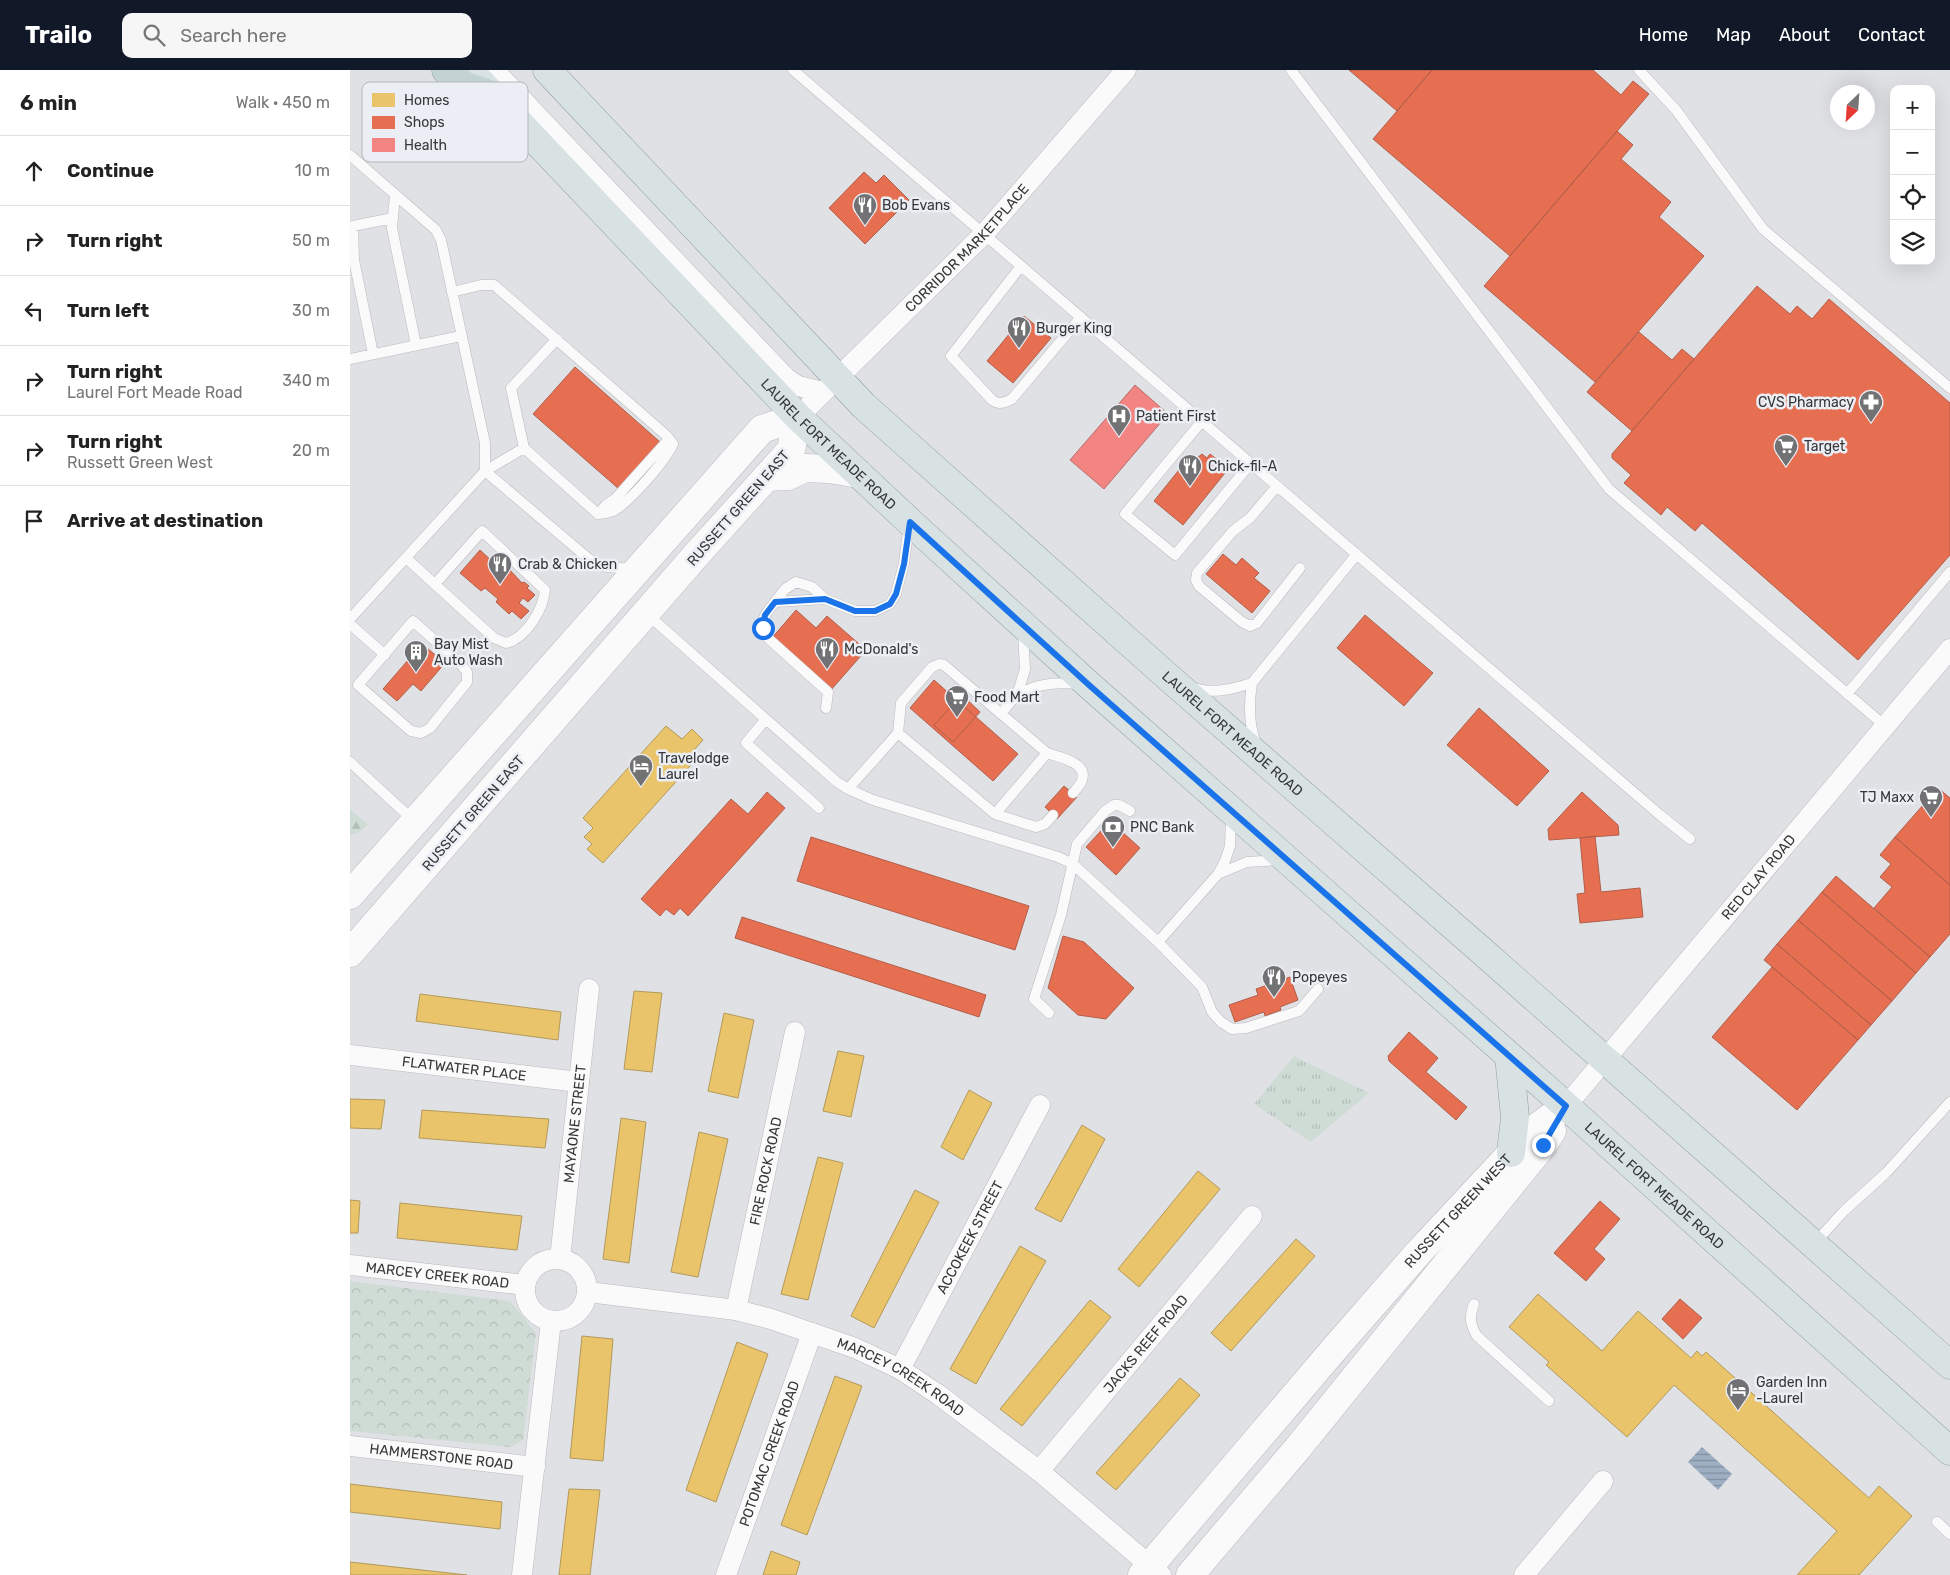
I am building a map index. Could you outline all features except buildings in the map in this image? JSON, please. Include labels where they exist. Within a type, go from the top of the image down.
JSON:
[{"type":"highway","points":[[446,70],[460,82]]},
{"type":"main road","name":"LAUREL FORT MEADE ROAD","points":[[470,70],[491,82]]},
{"type":"main road","name":"LAUREL FORT MEADE ROAD","points":[[547,70],[830,385],[864,406],[1168,677],[1605,1059],[1950,1365]]},
{"type":"main road","name":"LAUREL FORT MEADE ROAD","points":[[528,121],[798,417],[910,522],[1089,685],[1566,1106],[1950,1451]]},
{"type":"main road","points":[[1509,1056],[1515,1117],[1512,1153]]},
{"type":"street","name":"CORRIDOR MARKETPLACE","points":[[798,417],[984,234],[1126,70]]},
{"type":"street","points":[[528,118],[786,378],[798,386],[830,385]]},
{"type":"street","points":[[350,896],[762,429],[798,417]]},
{"type":"street","name":"RUSSETT GREEN EAST","points":[[350,954],[791,450],[798,417]]},
{"type":"street","points":[[767,477],[788,476],[805,468],[829,469],[859,474]]},
{"type":"street","name":"RED CLAY ROAD","points":[[1566,1106],[1950,648]]},
{"type":"street","name":"MAYAONE STREET","points":[[560,1259],[589,989]]},
{"type":"street","name":"FIRE ROCK ROAD","points":[[736,1310],[795,1032]]},
{"type":"street","name":"FLATWATER PLACE","points":[[350,1054],[579,1082]]},
{"type":"street","name":"ACCOKEEK STREET","points":[[900,1370],[1040,1105]]},
{"type":"street","name":"RUSSETT GREEN WEST","points":[[1151,1572],[1336,1346],[1419,1252],[1533,1130],[1566,1106]]},
{"type":"street","name":"RUSSETT GREEN WEST","points":[[1190,1575],[1297,1449],[1543,1145],[1566,1106]]},
{"type":"street","name":"JACKS REEF ROAD","points":[[1039,1471],[1252,1216]]},
{"type":"street","points":[[560,1259],[578,1267],[583,1274],[588,1292],[585,1303],[580,1311],[562,1322],[542,1318],[534,1312],[524,1295],[528,1276],[534,1268],[542,1262],[560,1259]]},
{"type":"street","name":"MARCEY CREEK ROAD","points":[[350,1265],[525,1285]]},
{"type":"street","name":"MARCEY CREEK ROAD","points":[[588,1292],[736,1310],[771,1319],[855,1348],[900,1370],[939,1395],[1039,1471],[1151,1572]]},
{"type":"street","points":[[522,1575],[551,1321]]},
{"type":"street","name":"POTOMAC CREEK ROAD","points":[[726,1575],[812,1333]]},
{"type":"street","name":"HAMMERSTONE ROAD","points":[[350,1446],[534,1467]]},
{"type":"street","points":[[1524,1575],[1602,1481]]},
{"type":"lane","points":[[793,70],[1690,839]]},
{"type":"lane","points":[[1291,70],[1609,489],[1885,726]]},
{"type":"lane","points":[[1639,70],[1676,110],[1763,229],[1950,388]]},
{"type":"lane","points":[[350,155],[436,230],[442,244],[485,443],[485,471],[589,559],[606,567],[638,570]]},
{"type":"lane","points":[[395,195],[392,228],[416,345]]},
{"type":"lane","points":[[373,354],[354,260],[353,226],[393,218]]},
{"type":"lane","points":[[1021,266],[951,356],[992,400],[997,403],[1005,403],[1012,399],[1081,318]]},
{"type":"lane","points":[[452,292],[481,285],[494,285],[557,339],[673,444],[669,453],[630,498],[613,512],[598,514],[524,448],[511,388],[557,339]]},
{"type":"lane","points":[[350,359],[461,336]]},
{"type":"lane","points":[[1202,421],[1125,514],[1175,555],[1250,463]]},
{"type":"lane","points":[[350,619],[485,471],[524,448]]},
{"type":"lane","points":[[1277,486],[1250,518],[1233,530],[1197,573],[1196,580],[1199,586],[1242,622],[1250,626],[1257,623],[1300,568]]},
{"type":"lane","points":[[826,708],[828,692],[764,634],[762,622],[765,615],[785,589],[796,582],[812,587],[825,599],[855,611],[875,611],[890,604],[896,594],[904,564],[910,522]]},
{"type":"lane","points":[[406,558],[494,638],[506,644],[516,641],[540,611],[546,590],[482,531],[435,584]]},
{"type":"lane","points":[[1266,762],[1253,738],[1249,705],[1252,683],[1357,554]]},
{"type":"lane","points":[[1847,694],[1950,572]]},
{"type":"lane","points":[[775,602],[825,599]]},
{"type":"lane","points":[[646,614],[837,782],[848,789],[873,800],[1058,857],[1073,864],[1158,942],[1202,987],[1212,1012],[1221,1022],[1232,1029],[1246,1028],[1298,1012],[1318,989]]},
{"type":"lane","points":[[413,621],[460,662],[467,672],[467,682],[430,728],[421,733],[411,731],[358,685],[385,655],[413,621]]},
{"type":"lane","points":[[350,624],[385,655]]},
{"type":"lane","points":[[1002,714],[1016,696],[1025,669],[1023,626]]},
{"type":"lane","points":[[848,789],[898,733],[901,703],[932,667],[939,664],[944,665],[1047,753],[1078,765],[1083,773],[1083,778],[1072,793]]},
{"type":"lane","points":[[1168,677],[1199,690],[1230,690],[1252,683]]},
{"type":"lane","points":[[1016,696],[1036,686],[1059,682],[1089,685]]},
{"type":"lane","points":[[766,719],[746,744],[819,808]]},
{"type":"lane","points":[[898,733],[995,814],[1036,827],[1045,824],[1053,815]]},
{"type":"lane","points":[[995,814],[1047,753]]},
{"type":"lane","points":[[350,762],[415,822]]},
{"type":"lane","points":[[1049,1013],[1034,999],[1061,915],[1077,844],[1105,812],[1114,805],[1119,805],[1130,811]]},
{"type":"lane","points":[[1158,942],[1218,874],[1230,846],[1232,829],[1231,809]]},
{"type":"lane","points":[[1218,874],[1247,862],[1288,860]]},
{"type":"lane","points":[[1814,1244],[1844,1211],[1886,1173],[1950,1102]]},
{"type":"lane","points":[[1474,1304],[1471,1310],[1470,1322],[1477,1336],[1549,1401]]},
{"type":"lane","points":[[1936,1522],[1950,1534]]},
{"type":"green space","points":[[350,809],[368,825],[357,833],[350,835]]},
{"type":"green space","points":[[1294,1056],[1369,1093],[1311,1142],[1254,1104]]},
{"type":"green space","points":[[350,1281],[510,1301],[536,1333],[523,1440],[511,1447],[350,1431]]},
{"type":"water","points":[[1702,1447],[1732,1474],[1718,1490],[1688,1462]]},
{"type":"place","name":"Bob Evans","points":[[865,226]]},
{"type":"place","name":"Burger King","points":[[1019,349]]},
{"type":"place","name":"CVS Pharmacy","points":[[1871,423]]},
{"type":"place","name":"Patient First","points":[[1119,437]]},
{"type":"place","name":"Target","points":[[1786,467]]},
{"type":"place","name":"Chick-fil-A","points":[[1190,487]]},
{"type":"place","name":"Crab & Chicken","points":[[500,585]]},
{"type":"place","name":"McDonald's","points":[[827,670]]},
{"type":"place","name":"Bay Mist Auto Wash","points":[[416,673]]},
{"type":"place","name":"Food Mart","points":[[957,718]]},
{"type":"place","name":"Travelodge Laurel","points":[[641,787]]},
{"type":"place","name":"TJ Maxx","points":[[1931,818]]},
{"type":"place","name":"PNC Bank","points":[[1113,848]]},
{"type":"place","name":"Popeyes","points":[[1274,998]]},
{"type":"place","name":"Garden Inn -Laurel","points":[[1738,1411]]},
{"type":"route","points":[[763,628],[762,622],[765,615],[775,602],[825,599],[855,611],[875,611],[890,604],[896,594],[904,564],[910,522],[1089,685],[1566,1106],[1543,1145]]}]
